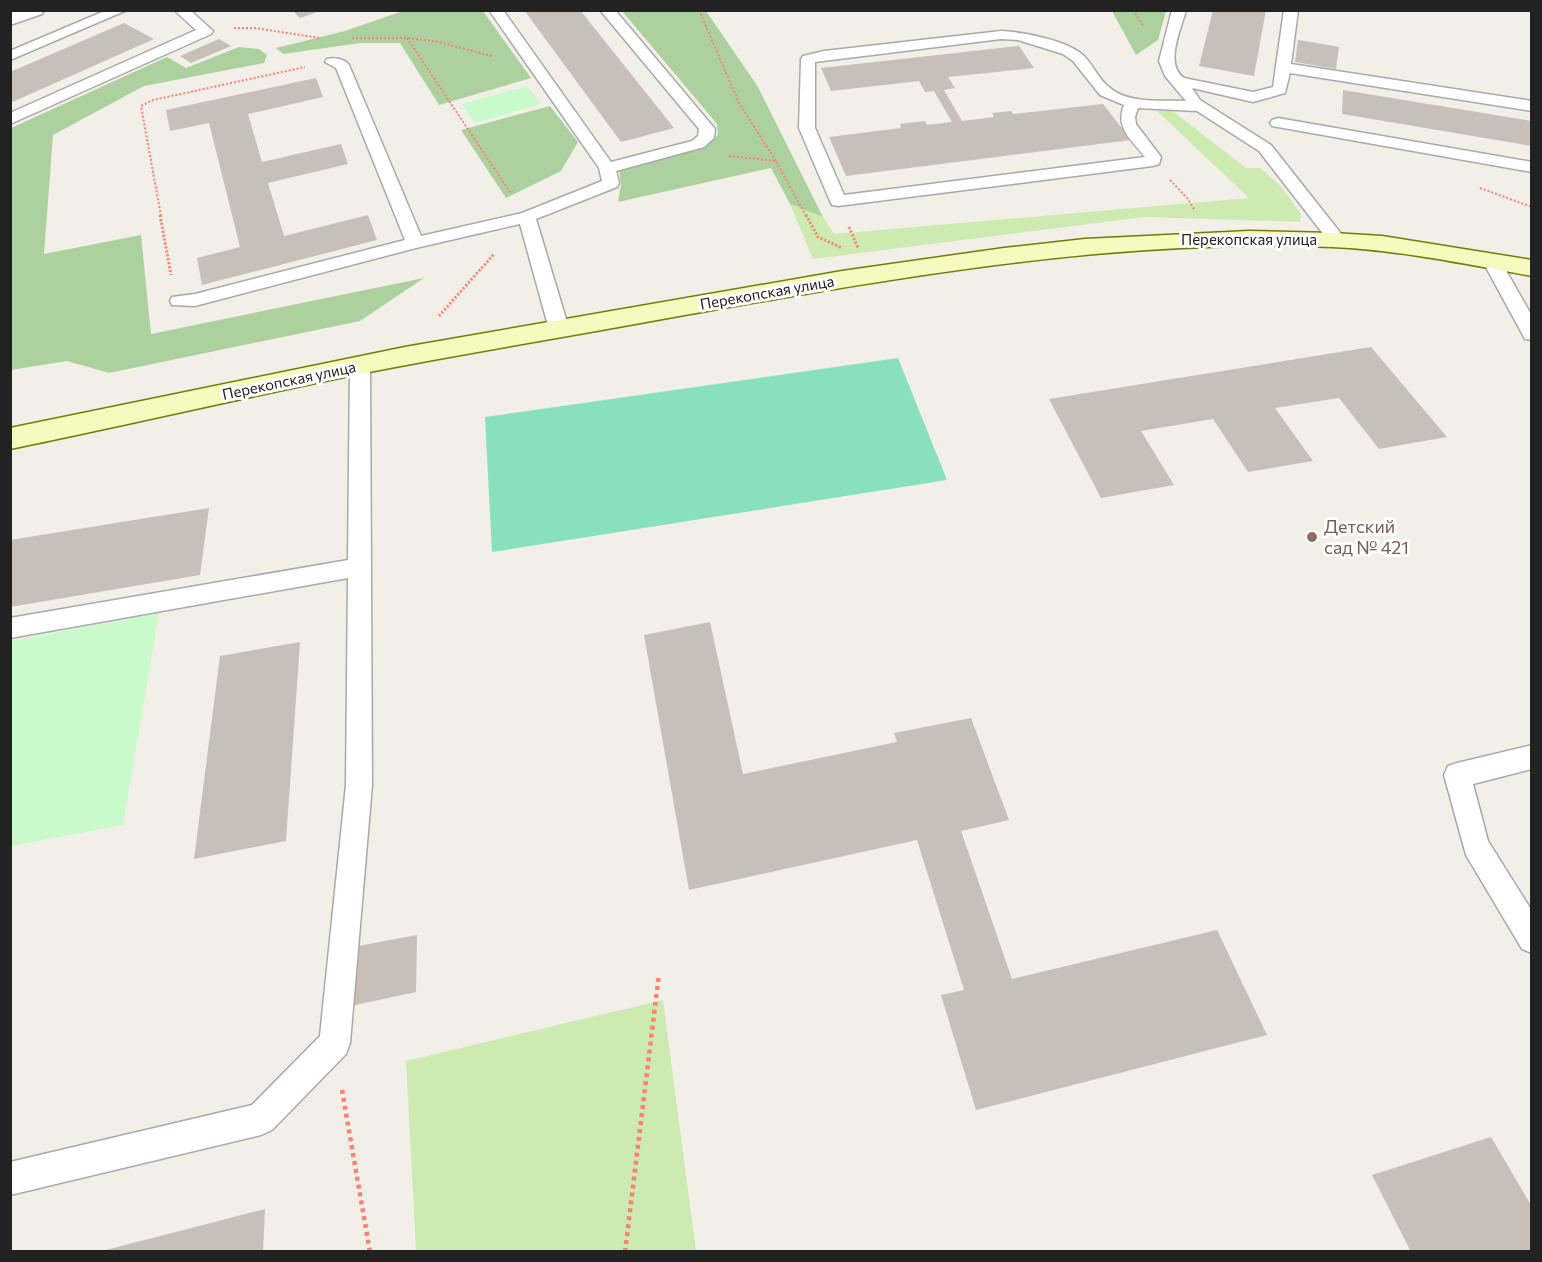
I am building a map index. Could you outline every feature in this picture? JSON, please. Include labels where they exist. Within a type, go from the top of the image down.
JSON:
[{"type":"street","points":[[10,18],[35,10]]},
{"type":"street","name":"Перекопская улица","points":[[10,439],[360,366],[559,329],[883,272],[1012,253],[1173,240],[1280,238],[1337,240],[1491,260],[1532,268]]},
{"type":"lane","points":[[10,56],[120,10]]},
{"type":"lane","points":[[10,119],[206,31],[181,10]]},
{"type":"lane","points":[[179,301],[195,300],[415,243],[527,218],[611,183],[607,168],[496,10]]},
{"type":"lane","points":[[607,10],[707,129],[706,138],[698,144],[607,168]]},
{"type":"lane","points":[[1179,10],[1166,61],[1172,76],[1179,81],[1195,103],[1265,148],[1337,240]]},
{"type":"lane","points":[[1278,123],[1284,110],[1280,90],[1291,10]]},
{"type":"lane","points":[[1001,35],[1019,36],[1064,49],[1073,55],[1101,89],[1153,157],[1152,161],[838,201],[807,128],[806,64],[808,59],[814,56],[1001,35]]},
{"type":"lane","points":[[332,62],[342,65],[415,243]]},
{"type":"lane","points":[[1282,67],[1532,106]]},
{"type":"lane","points":[[1179,81],[1253,97],[1280,90]]},
{"type":"lane","points":[[1101,89],[1112,96],[1132,103],[1203,107]]},
{"type":"lane","points":[[1131,128],[1127,121],[1132,103]]},
{"type":"lane","points":[[1248,137],[1278,123],[1532,167]]},
{"type":"lane","points":[[527,218],[559,329]]},
{"type":"lane","points":[[1491,260],[1532,334]]},
{"type":"lane","points":[[10,1179],[261,1119],[335,1043],[359,784],[360,366]]},
{"type":"lane","points":[[10,628],[360,567]]},
{"type":"lane","points":[[1532,757],[1457,775],[1476,846],[1532,939]]},
{"type":"path","points":[[699,10],[739,103],[776,161],[818,237],[851,252]]},
{"type":"path","points":[[206,31],[252,26],[300,38],[324,38]]},
{"type":"path","points":[[347,38],[407,38],[439,42],[506,60],[532,63]]},
{"type":"path","points":[[407,38],[527,218],[439,316]]},
{"type":"path","points":[[179,301],[176,297],[141,106],[153,100],[332,62]]},
{"type":"path","points":[[673,151],[776,161]]},
{"type":"path","points":[[1152,161],[1188,199],[1199,220]]},
{"type":"path","points":[[625,1251],[659,974]]},
{"type":"path","points":[[335,1043],[370,1251]]},
{"type":"green space","points":[[406,10],[483,11],[531,78],[439,105],[400,43],[360,43],[283,54],[276,48],[345,31]]},
{"type":"green space","points":[[622,11],[706,11],[758,87],[823,217],[790,204],[771,168],[618,202],[621,184],[619,170],[705,146],[718,135],[717,124]]},
{"type":"green space","points":[[1112,11],[1166,11],[1158,40],[1136,55]]},
{"type":"green space","points":[[239,47],[259,49],[267,55],[264,63],[144,86],[53,135],[44,254],[141,235],[151,334],[424,278],[360,321],[109,373],[67,361],[11,370],[11,128],[167,57],[186,68]]},
{"type":"green space","points":[[527,86],[541,104],[475,123],[462,104]]},
{"type":"green space","points":[[550,106],[578,142],[561,171],[506,198],[461,130]]},
{"type":"green space","points":[[1170,109],[1246,168],[1260,168],[1281,186],[1301,214],[1300,222],[1145,217],[813,259],[790,204],[823,217],[834,234],[1249,198],[1157,111]]},
{"type":"green space","points":[[898,358],[947,480],[492,552],[485,417]]},
{"type":"green space","points":[[159,613],[123,825],[11,846],[11,641]]},
{"type":"green space","points":[[663,1000],[696,1251],[416,1251],[406,1061]]},
{"type":"building","points":[[292,10],[320,10],[320,11],[300,18]]},
{"type":"building","points":[[524,10],[580,10],[674,128],[621,142]]},
{"type":"building","points":[[1213,10],[1266,10],[1254,76],[1199,66]]},
{"type":"building","points":[[124,23],[154,39],[10,103],[10,72]]},
{"type":"building","points":[[219,39],[231,46],[191,63],[180,56]]},
{"type":"building","points":[[1298,40],[1339,47],[1336,69],[1295,62]]},
{"type":"building","points":[[1019,46],[1034,68],[948,77],[955,88],[944,90],[962,121],[994,117],[992,113],[1011,111],[1013,114],[1103,104],[1131,140],[846,176],[829,137],[901,128],[900,124],[925,121],[927,125],[952,122],[934,91],[925,92],[919,81],[831,91],[821,68]]},
{"type":"building","points":[[316,78],[323,97],[248,114],[262,162],[341,144],[348,164],[268,183],[284,236],[368,215],[377,240],[202,285],[197,258],[240,247],[209,123],[170,131],[166,110]]},
{"type":"building","points":[[1343,90],[1532,121],[1532,146],[1342,114]]},
{"type":"building","points":[[1371,347],[1447,437],[1379,449],[1339,398],[1275,408],[1313,461],[1248,472],[1213,419],[1141,431],[1174,485],[1101,498],[1049,399]]},
{"type":"building","points":[[209,508],[200,575],[10,607],[10,540]]},
{"type":"building","points":[[710,622],[743,774],[897,742],[894,733],[971,718],[1009,820],[961,831],[1012,979],[1217,930],[1267,1035],[976,1110],[941,995],[964,990],[917,840],[689,890],[644,635]]},
{"type":"building","points":[[300,642],[286,841],[194,859],[220,656]]},
{"type":"building","points":[[417,935],[416,992],[351,1006],[353,947]]},
{"type":"building","points":[[1491,1137],[1532,1207],[1532,1252],[1411,1252],[1372,1175]]},
{"type":"building","points":[[265,1209],[263,1252],[102,1252],[102,1251]]},
{"type":"place","name":"Детский сад № 421","points":[[1312,537]]}]
